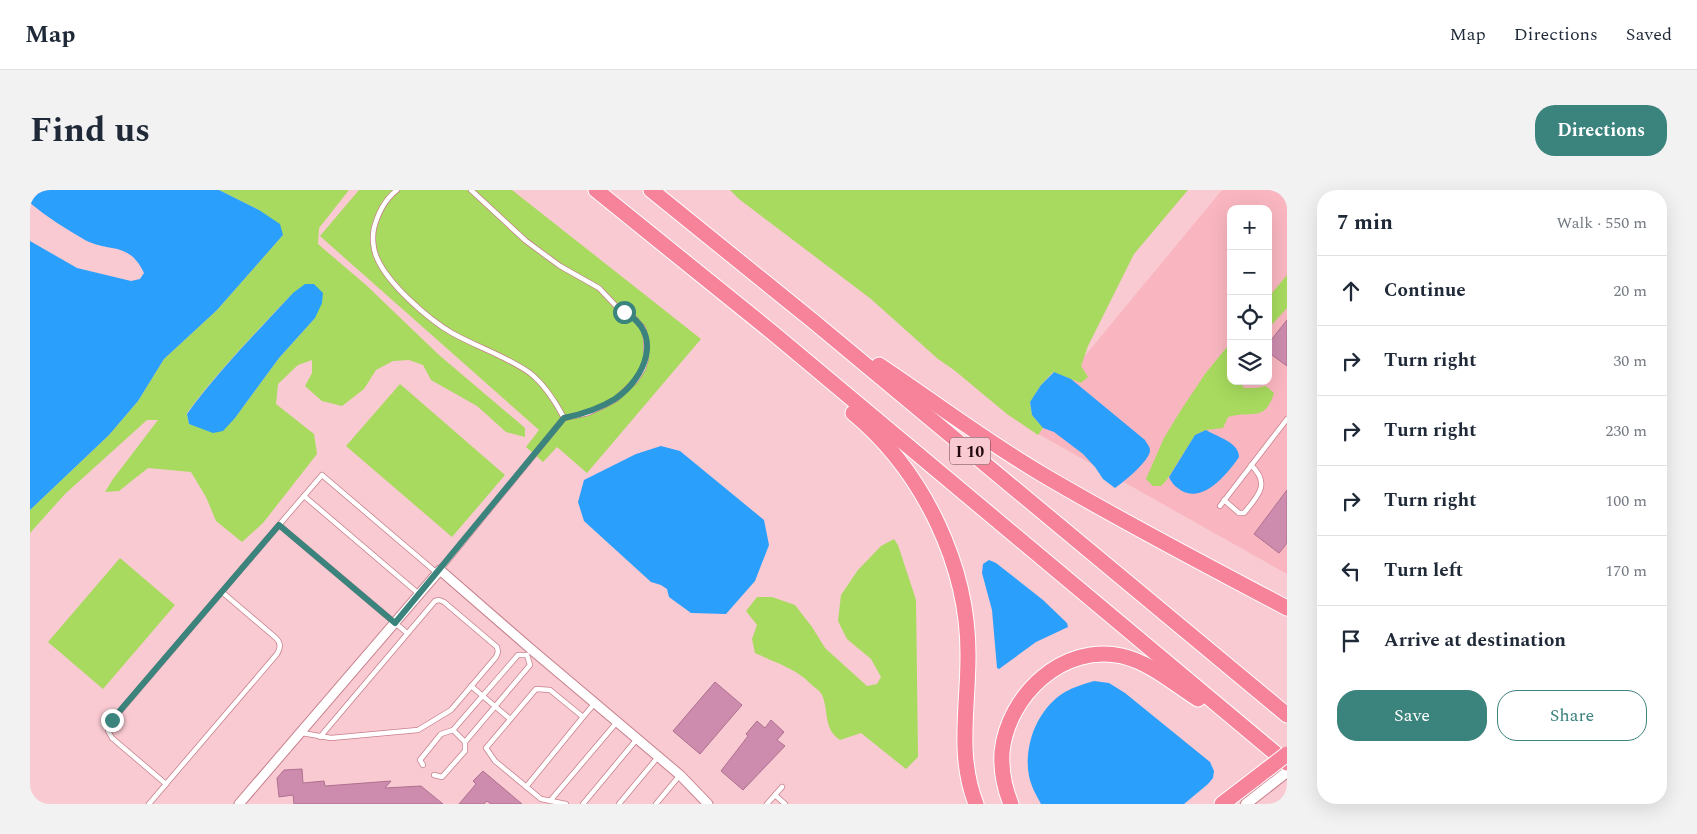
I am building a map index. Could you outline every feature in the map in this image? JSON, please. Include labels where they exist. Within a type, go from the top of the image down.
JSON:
[{"type":"highway","name":"I 10","points":[[596,190],[773,333],[1287,763]]},
{"type":"highway","name":"I 10","points":[[651,190],[813,321],[1287,715]]},
{"type":"highway","points":[[813,321],[923,394],[990,442],[1040,473],[1110,513],[1287,608]]},
{"type":"highway","points":[[773,333],[803,372],[866,424],[900,462],[932,512],[945,542],[956,574],[966,616],[968,656],[964,758],[976,804]]},
{"type":"highway","points":[[1011,804],[1003,779],[1002,765],[1005,738],[1011,721],[1022,699],[1031,688],[1054,669],[1080,658],[1095,654],[1108,654],[1138,661],[1152,668],[1256,737]]},
{"type":"highway","points":[[1222,804],[1262,783],[1287,754]]},
{"type":"street","points":[[239,804],[439,572],[529,653],[595,703],[680,775],[702,802]]},
{"type":"street","points":[[1246,804],[1262,783],[1287,772]]},
{"type":"lane","points":[[397,190],[390,195],[381,207],[373,232],[376,257],[391,280],[416,306],[451,332],[529,372],[544,385],[564,418]]},
{"type":"lane","points":[[166,784],[112,738],[108,731],[109,724],[322,475],[439,572],[564,418],[588,413],[616,399],[636,380],[643,369],[646,359],[646,338],[643,328],[634,318],[616,306],[599,288],[560,266],[526,241],[471,190]]},
{"type":"lane","points":[[1220,506],[1287,419]]},
{"type":"lane","points":[[1224,500],[1239,513],[1244,513],[1262,488],[1262,479],[1251,465]]},
{"type":"lane","points":[[304,496],[419,595]]},
{"type":"lane","points":[[279,525],[407,633]]},
{"type":"lane","points":[[149,804],[280,647],[276,638],[222,592]]},
{"type":"lane","points":[[300,732],[320,736],[332,738],[418,730],[450,711],[496,656],[498,649],[444,602],[439,600],[433,602],[320,736]]},
{"type":"lane","points":[[423,765],[420,760],[441,734],[453,730],[518,655],[529,653],[530,665],[466,742],[465,752],[442,777],[434,776]]},
{"type":"lane","points":[[471,686],[510,719]]},
{"type":"lane","points":[[566,804],[541,799],[495,761],[486,748],[536,689],[550,690],[583,717]]},
{"type":"lane","points":[[526,787],[595,703]]},
{"type":"lane","points":[[550,801],[617,722]]},
{"type":"lane","points":[[453,730],[466,742]]},
{"type":"lane","points":[[583,804],[637,739]]},
{"type":"lane","points":[[619,804],[658,757]]},
{"type":"lane","points":[[656,804],[680,775]]},
{"type":"lane","points":[[767,804],[782,787]]},
{"type":"lane","points":[[775,795],[786,804]]},
{"type":"shaded area","points":[[1222,190],[1287,190],[1287,574],[1026,427]]},
{"type":"green space","points":[[219,190],[349,190],[319,228],[318,244],[366,285],[439,355],[525,428],[525,437],[506,432],[477,406],[431,380],[423,365],[409,360],[393,361],[376,370],[364,389],[342,406],[322,401],[305,386],[312,373],[312,360],[298,365],[278,384],[276,404],[314,434],[317,454],[263,523],[242,542],[216,521],[206,497],[191,472],[148,468],[119,491],[105,492],[158,420],[147,420],[65,494],[30,533],[30,510],[109,435],[138,401],[164,359],[217,310],[283,235],[259,210]],"holes":[[[293,293],[315,318],[279,358],[235,418],[198,426],[189,424],[187,413],[199,397]]]},
{"type":"green space","points":[[359,190],[512,190],[701,339],[587,473],[557,447],[543,462],[526,447],[539,430],[320,236]]},
{"type":"green space","points":[[730,190],[1188,190],[1134,254],[1088,346],[1081,366],[1088,377],[1081,383],[1053,372],[1041,385],[1030,402],[1032,415],[1043,428],[1038,435],[1007,414],[938,359],[871,299],[739,199]]},
{"type":"green space","points":[[1287,275],[1287,308],[1272,325],[1272,295]]},
{"type":"green space","points":[[1227,347],[1227,385],[1242,385],[1244,388],[1266,386],[1274,393],[1262,412],[1228,417],[1223,428],[1206,430],[1195,435],[1166,481],[1161,486],[1153,486],[1146,479],[1164,438],[1205,374]]},
{"type":"green space","points":[[400,384],[505,475],[452,537],[346,446]]},
{"type":"green space","points":[[894,539],[898,545],[916,600],[918,757],[906,769],[861,733],[840,740],[835,736],[829,725],[820,692],[800,675],[755,653],[752,639],[757,625],[746,611],[757,597],[772,597],[795,605],[825,648],[867,686],[877,684],[881,677],[871,659],[847,639],[838,621],[841,595],[858,570],[881,546]]},
{"type":"green space","points":[[120,558],[175,605],[103,689],[48,642]]},
{"type":"water","points":[[30,190],[219,190],[259,210],[280,224],[283,235],[217,310],[164,359],[138,401],[109,435],[30,510],[30,241],[77,268],[131,281],[140,279],[144,273],[132,256],[118,249],[85,240],[43,213],[30,203]]},
{"type":"water","points":[[305,284],[314,284],[323,293],[322,303],[315,318],[279,358],[235,418],[223,431],[213,433],[189,424],[187,414],[212,382],[293,293]]},
{"type":"water","points":[[1054,372],[1071,379],[1145,440],[1149,446],[1149,455],[1141,466],[1115,488],[1103,479],[1083,454],[1054,432],[1043,428],[1032,415],[1030,402],[1041,385]]},
{"type":"water","points":[[1206,430],[1227,440],[1235,447],[1239,457],[1229,471],[1215,484],[1207,490],[1190,494],[1174,485],[1169,477],[1195,435]]},
{"type":"water","points":[[661,446],[680,451],[764,520],[769,545],[755,581],[726,614],[691,613],[669,597],[667,589],[651,582],[584,521],[578,502],[584,480],[636,454]]},
{"type":"water","points":[[989,560],[996,563],[1043,600],[1067,623],[1068,627],[1036,642],[999,669],[997,668],[992,610],[982,573],[983,564]]},
{"type":"water","points":[[1094,681],[1109,683],[1125,693],[1210,762],[1214,771],[1213,778],[1208,784],[1184,804],[1041,804],[1031,783],[1028,764],[1028,752],[1035,728],[1040,717],[1055,699],[1068,690]]},
{"type":"building","points":[[1287,320],[1287,366],[1272,355],[1272,339]]},
{"type":"building","points":[[1287,490],[1287,543],[1279,553],[1254,534]]},
{"type":"building","points":[[715,682],[742,705],[700,754],[673,731]]},
{"type":"building","points":[[771,720],[784,732],[777,740],[785,746],[743,790],[721,771],[757,721],[765,728]]},
{"type":"building","points":[[302,769],[303,783],[324,781],[325,786],[391,781],[385,788],[421,786],[443,804],[294,804],[293,795],[279,797],[277,778],[284,770]]},
{"type":"building","points":[[483,771],[522,804],[491,804],[487,801],[484,804],[459,804],[476,784],[473,781]]},
{"type":"route","points":[[112,720],[279,525],[395,623],[564,418],[588,413],[601,407],[616,399],[636,380],[643,369],[646,359],[646,338],[643,328],[634,318],[624,312]]}]
